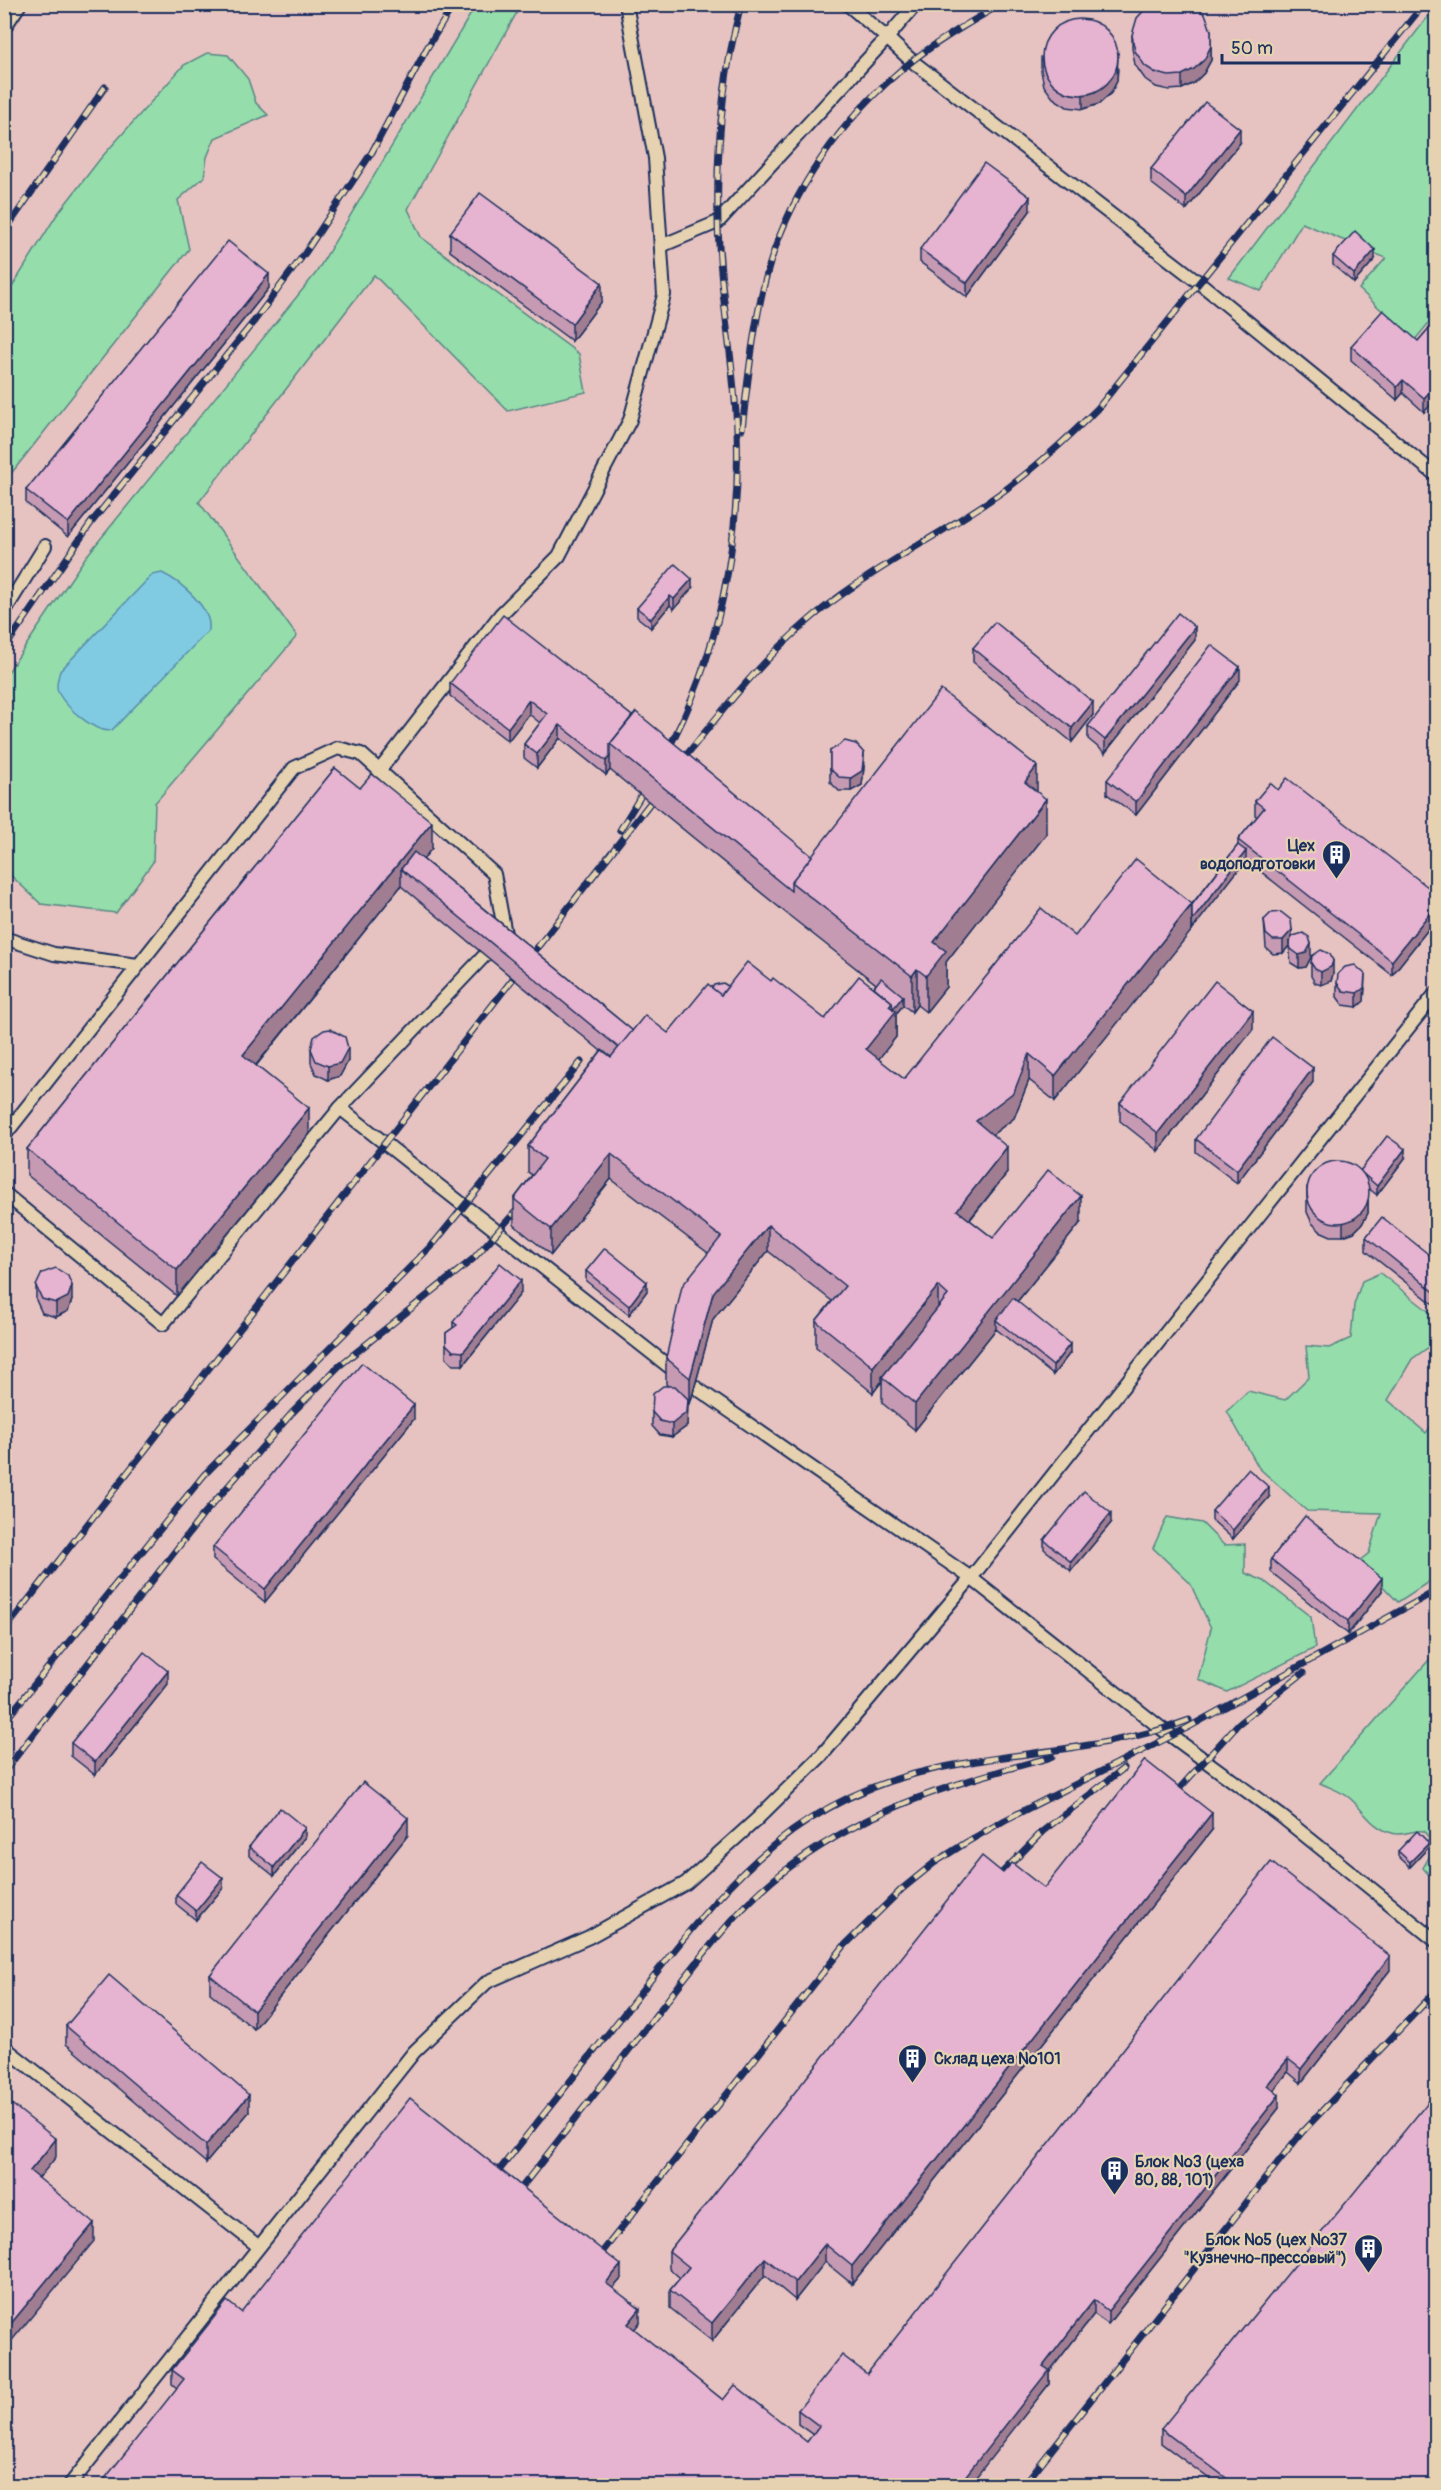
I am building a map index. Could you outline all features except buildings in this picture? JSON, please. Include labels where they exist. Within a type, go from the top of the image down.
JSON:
[{"type":"lane","points":[[4,28],[20,4]]},
{"type":"lane","points":[[379,771],[501,614],[559,556],[630,420],[664,295],[655,158],[626,4]]},
{"type":"lane","points":[[847,4],[912,61],[1201,284],[1437,475]]},
{"type":"lane","points":[[661,246],[718,222],[916,4]]},
{"type":"lane","points":[[4,612],[45,546]]},
{"type":"lane","points":[[4,1136],[294,768],[338,748],[361,754],[494,874],[505,934],[340,1108],[162,1324],[4,1193]]},
{"type":"lane","points":[[4,938],[54,954],[138,965]]},
{"type":"lane","points":[[69,2486],[414,2052],[487,1982],[589,1937],[686,1883],[757,1819],[821,1756],[971,1578],[1437,993]]},
{"type":"lane","points":[[340,1108],[695,1387],[971,1578],[1162,1729],[1281,1816],[1437,1941]]},
{"type":"lane","points":[[4,2047],[258,2246]]},
{"type":"shaded area","points":[[5,5],[1436,5],[1436,2485],[5,2486]]},
{"type":"green space","points":[[476,5],[521,5],[408,209],[421,237],[579,354],[586,392],[508,411],[374,275],[199,502],[297,636],[155,803],[153,862],[116,913],[41,904],[5,870],[4,678],[85,558],[316,273]]},
{"type":"green space","points":[[1436,6],[1436,322],[1432,319],[1414,341],[1359,289],[1386,258],[1302,223],[1261,291],[1229,278]]},
{"type":"green space","points":[[207,53],[228,55],[248,79],[256,103],[268,115],[215,138],[207,157],[204,177],[178,200],[189,249],[10,475],[5,485],[5,298],[56,216],[100,159],[184,65]]},
{"type":"green space","points":[[1380,1273],[1436,1317],[1436,1342],[1412,1359],[1388,1400],[1426,1433],[1436,1420],[1436,1577],[1398,1602],[1359,1561],[1369,1553],[1381,1513],[1307,1511],[1259,1468],[1227,1411],[1248,1391],[1285,1400],[1309,1377],[1306,1346],[1329,1348],[1351,1338],[1354,1305],[1362,1281]]},
{"type":"green space","points":[[1167,1517],[1202,1523],[1224,1545],[1245,1544],[1245,1573],[1264,1581],[1311,1617],[1315,1648],[1227,1692],[1198,1679],[1211,1628],[1190,1583],[1153,1548]]},
{"type":"green space","points":[[1436,1652],[1436,1883],[1423,1868],[1435,1847],[1424,1831],[1396,1834],[1385,1831],[1370,1820],[1350,1798],[1320,1783]]},
{"type":"water","points":[[162,573],[194,597],[206,613],[209,630],[112,730],[99,728],[75,713],[59,694],[57,685],[60,671],[152,575]]},
{"type":"railway","points":[[4,649],[91,523],[255,320],[305,253],[372,152],[427,48],[454,4]]},
{"type":"railway","points":[[665,755],[700,679],[713,639],[723,598],[735,514],[737,430],[721,273],[718,194],[725,85],[741,4]]},
{"type":"railway","points":[[742,429],[754,336],[765,281],[775,249],[803,188],[841,132],[887,83],[934,45],[1001,4]]},
{"type":"railway","points":[[677,767],[769,658],[811,619],[854,586],[1009,487],[1055,449],[1098,408],[1424,4]]},
{"type":"railway","points":[[4,232],[105,87]]},
{"type":"railway","points":[[620,830],[650,781]]},
{"type":"railway","points":[[4,1631],[661,789]]},
{"type":"railway","points":[[4,1722],[204,1475],[435,1242],[581,1062]]},
{"type":"railway","points":[[4,1772],[203,1515],[292,1413],[339,1366],[473,1259],[525,1201]]},
{"type":"railway","points":[[592,2265],[844,1946],[902,1889],[934,1863],[1005,1820],[1187,1728],[1436,1591]]},
{"type":"railway","points":[[1168,1801],[1238,1724],[1303,1673]]},
{"type":"railway","points":[[489,2183],[717,1900],[749,1867],[783,1838],[821,1812],[863,1791],[910,1775],[980,1761],[1085,1746],[1155,1731],[1189,1720]]},
{"type":"railway","points":[[511,2201],[705,1952],[755,1896],[774,1879],[824,1844],[886,1811],[951,1786],[1052,1757]]},
{"type":"railway","points":[[991,1884],[1043,1831],[1124,1768]]},
{"type":"railway","points":[[1023,2486],[1302,2132],[1436,1991]]},
{"type":"place","name":"Цех водоподготовки","points":[[1336,880]]},
{"type":"place","name":"Склад цеха №101","points":[[913,2084]]},
{"type":"place","name":"Блок №3 (цеха 80, 88, 101)","points":[[1114,2196]]},
{"type":"place","name":"Блок №5 (цех №37 \"Кузнечно-прессовый\")","points":[[1368,2274]]}]
